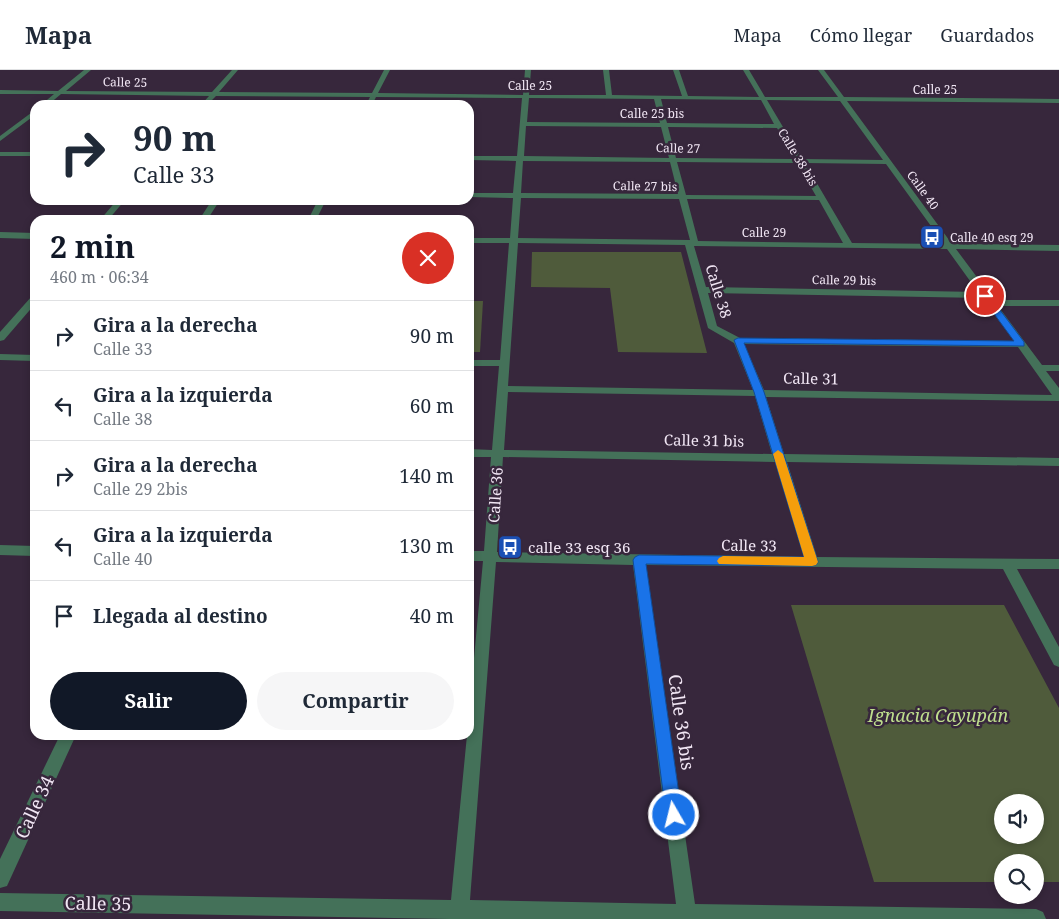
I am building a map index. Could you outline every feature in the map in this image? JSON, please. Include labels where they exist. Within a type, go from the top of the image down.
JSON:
[{"type":"street","points":[[51,100],[88,70]]},
{"type":"street","points":[[209,100],[235,70]]},
{"type":"street","points":[[372,100],[387,70]]},
{"type":"street","name":"Calle 36","points":[[474,696],[490,556],[528,70]]},
{"type":"street","points":[[606,70],[610,97]]},
{"type":"street","points":[[676,70],[686,98]]},
{"type":"street","name":"Calle 38 bis","points":[[746,70],[849,245]]},
{"type":"street","name":"Calle 40","points":[[821,70],[1059,397]]},
{"type":"street","name":"Calle 25","points":[[0,92],[1059,101]]},
{"type":"street","points":[[447,100],[448,96]]},
{"type":"street","name":"Calle 38","points":[[656,98],[683,198],[702,290],[713,328],[738,340]]},
{"type":"street","points":[[0,139],[30,116]]},
{"type":"street","name":"Calle 25 bis","points":[[524,124],[780,126]]},
{"type":"street","points":[[0,154],[30,154]]},
{"type":"street","name":"Calle 27","points":[[474,158],[888,162]]},
{"type":"street","name":"Calle 27 bis","points":[[474,195],[822,198]]},
{"type":"street","points":[[108,215],[117,205]]},
{"type":"street","points":[[0,235],[30,236]]},
{"type":"street","name":"Calle 29","points":[[474,240],[1059,248]]},
{"type":"street","name":"Calle 29 bis","points":[[702,290],[1059,303]]},
{"type":"street","points":[[0,338],[30,304]]},
{"type":"street","points":[[812,562],[759,392],[738,340],[1021,344]]},
{"type":"street","points":[[0,358],[30,358]]},
{"type":"street","points":[[474,363],[504,363]]},
{"type":"street","points":[[1038,368],[1059,368]]},
{"type":"street","name":"Calle 31","points":[[503,389],[1059,397]]},
{"type":"street","name":"Calle 31 bis","points":[[474,453],[1059,462]]},
{"type":"street","points":[[0,550],[30,551]]},
{"type":"street","name":"Calle 33","points":[[474,556],[639,560],[1059,564]]},
{"type":"street","name":"Calle 36 bis","points":[[639,560],[688,916]]},
{"type":"street","points":[[1007,563],[1059,661]]},
{"type":"street","name":"Calle 34","points":[[0,879],[66,740]]},
{"type":"street","name":"Calle 36","points":[[460,914],[471,740]]},
{"type":"street","name":"Calle 35","points":[[0,902],[460,914],[1036,919]]},
{"type":"green space","points":[[532,252],[681,252],[707,353],[618,352],[610,288],[531,287]]},
{"type":"green space","points":[[474,301],[483,301],[480,352],[474,352]]},
{"type":"green space","name":"Ignacia Cayupán","points":[[791,605],[1004,605],[1059,708],[1059,882],[1044,882],[1044,854],[994,854],[994,882],[874,882]]},
{"type":"slow traffic","points":[[723,561],[812,562],[778,454]]},
{"type":"place","name":"Calle 40 esq 29","points":[[932,237]]},
{"type":"place","name":"calle 33 esq 36","points":[[510,547]]},
{"type":"route","points":[[674,815],[639,560],[812,562],[759,392],[738,340],[1021,344],[985,296]]}]
